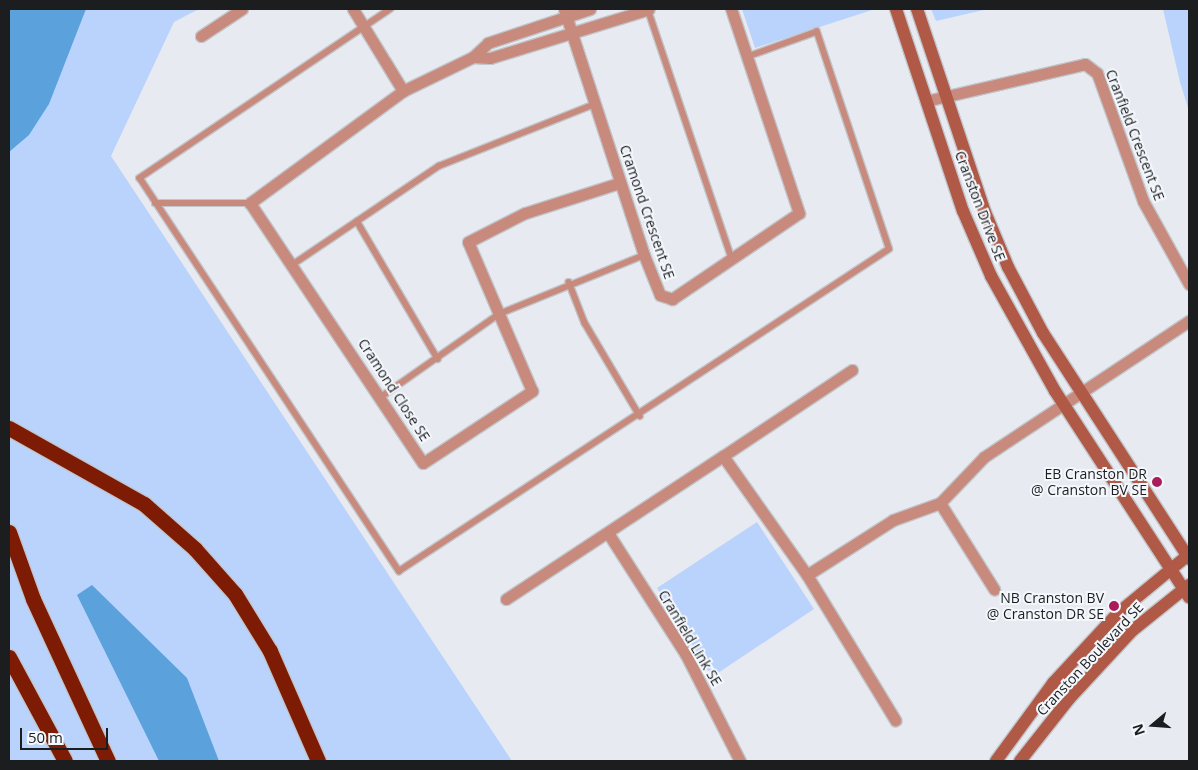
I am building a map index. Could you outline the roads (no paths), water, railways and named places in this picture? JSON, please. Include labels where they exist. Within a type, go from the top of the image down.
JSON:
[{"type":"highway","points":[[9,428],[144,504],[196,549],[235,594],[270,651],[318,761]]},
{"type":"highway","points":[[9,532],[33,599],[108,761]]},
{"type":"highway","points":[[9,657],[65,761]]},
{"type":"street","points":[[201,36],[242,9]]},
{"type":"street","points":[[353,9],[403,91]]},
{"type":"street","points":[[250,204],[403,91],[473,57],[488,43],[565,12],[590,9]]},
{"type":"street","points":[[473,57],[490,58],[648,9]]},
{"type":"street","name":"Cramond Crescent SE","points":[[565,12],[619,183],[644,255],[660,295],[672,299],[799,213],[731,9]]},
{"type":"street","name":"Cranston Drive SE","points":[[896,9],[926,101],[991,276],[1062,403],[1170,568],[1187,590]]},
{"type":"street","name":"Cranston Drive SE","points":[[917,9],[985,212],[1008,267],[1080,390],[1188,558]]},
{"type":"street","name":"Cranfield Crescent SE","points":[[926,101],[947,94],[1084,64],[1097,73],[1143,201],[1189,284]]},
{"type":"street","name":"Cramond Close SE","points":[[250,204],[381,397],[423,463],[532,391],[468,242],[525,213],[619,183]]},
{"type":"street","points":[[807,575],[893,520],[940,503],[984,457],[1080,390],[1189,321]]},
{"type":"street","points":[[506,599],[852,370]]},
{"type":"street","points":[[723,456],[807,575],[895,720]]},
{"type":"street","points":[[940,503],[994,589]]},
{"type":"street","name":"Cranfield Link SE","points":[[608,533],[696,672],[740,761]]},
{"type":"street","name":"Cranston Boulevard SE","points":[[996,761],[1053,683],[1118,613],[1170,568],[1188,558]]},
{"type":"street","name":"Cranston Boulevard SE","points":[[1020,761],[1069,698],[1134,630],[1187,590]]},
{"type":"lane","points":[[390,9],[362,25],[140,178],[399,571],[640,416],[889,249],[817,32],[748,57]]},
{"type":"lane","points":[[648,9],[732,259]]},
{"type":"lane","points":[[292,265],[439,166],[595,104]]},
{"type":"lane","points":[[155,203],[250,204]]},
{"type":"lane","points":[[357,221],[438,359]]},
{"type":"lane","points":[[381,397],[438,359],[499,314],[569,282],[644,255]]},
{"type":"lane","points":[[569,282],[585,323],[640,416]]},
{"type":"place","name":"EB Cranston DR @ Cranston BV SE","points":[[1157,482]]},
{"type":"place","name":"NB Cranston BV @ Cranston DR SE","points":[[1114,606]]}]
